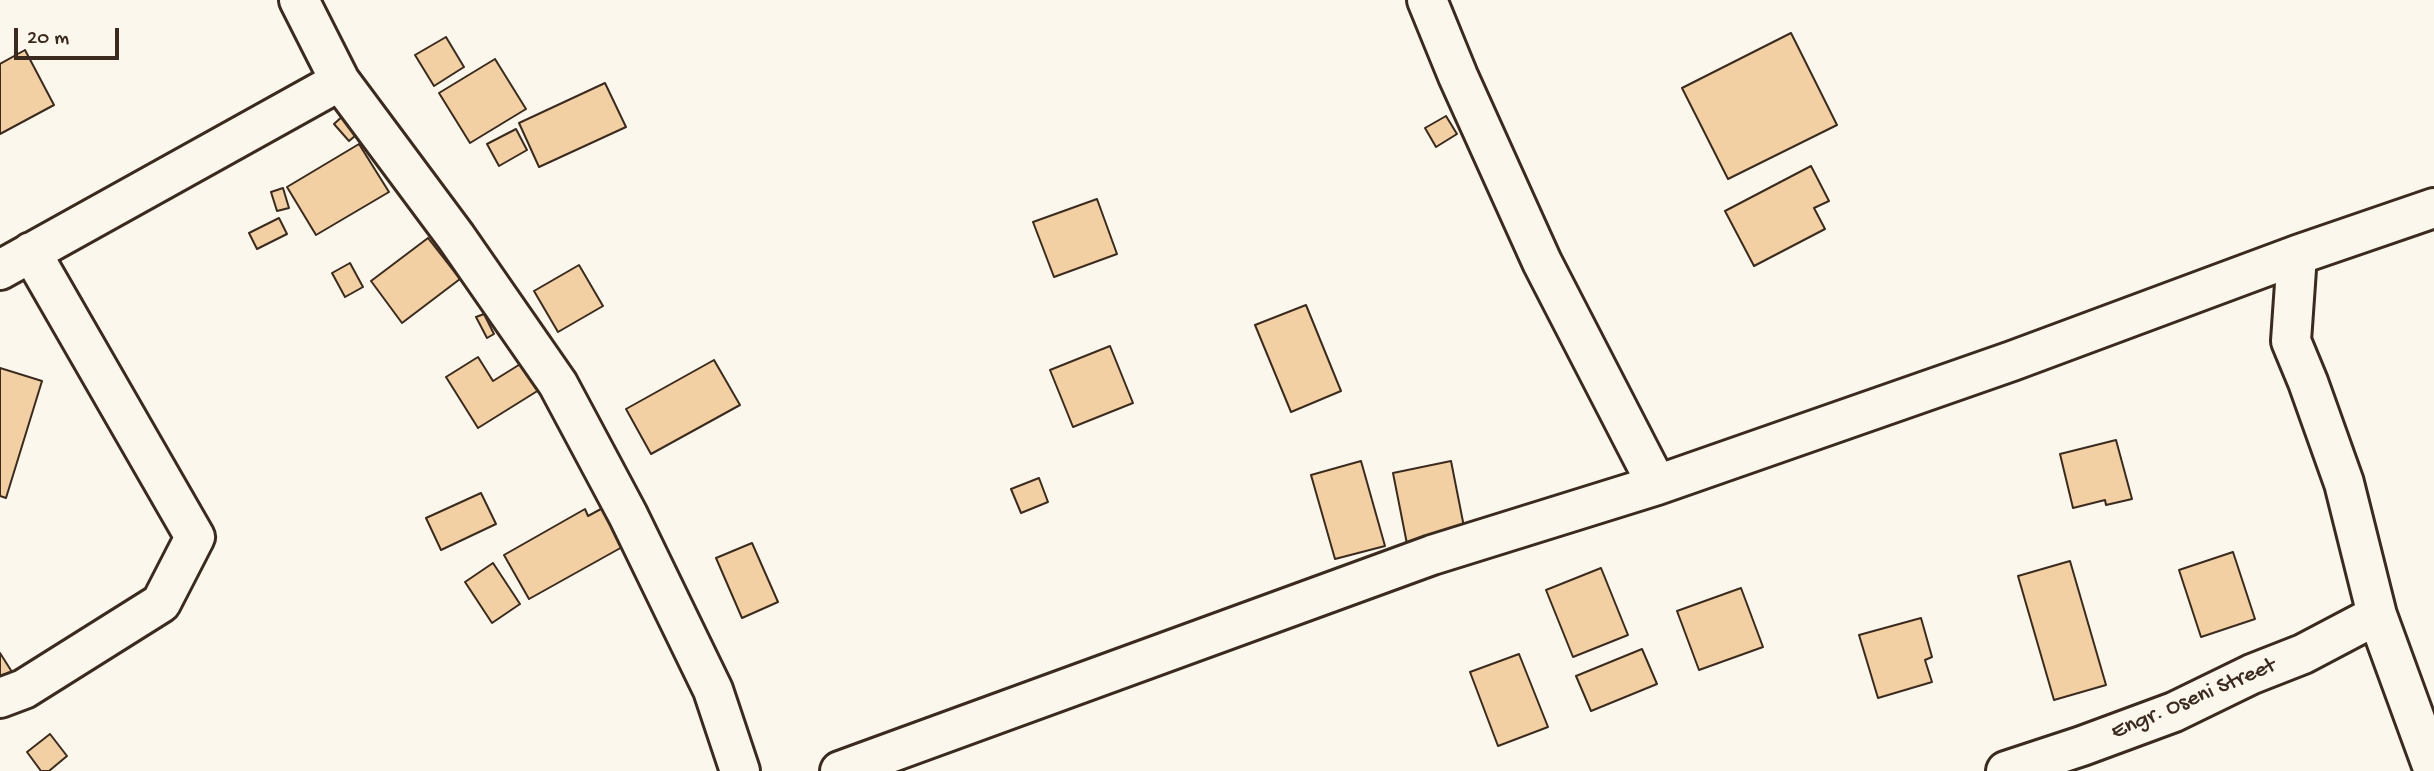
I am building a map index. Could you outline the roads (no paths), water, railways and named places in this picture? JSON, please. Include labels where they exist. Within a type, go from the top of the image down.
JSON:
[{"type":"street","points":[[299,0],[340,81],[456,237],[558,384],[628,515],[713,690],[740,771]]},
{"type":"street","points":[[1427,0],[1458,76],[1542,262],[1657,485]]},
{"type":"street","points":[[0,698],[24,689],[160,603],[195,537],[16,261],[340,81]]},
{"type":"street","points":[[839,771],[1432,555],[1657,485],[2012,361],[2297,255],[2434,208]]},
{"type":"street","points":[[2297,255],[2291,341],[2344,483],[2377,615],[2434,771]]},
{"type":"street","name":"Engr. Oseni Street","points":[[2006,771],[2082,747],[2174,712],[2252,674],[2304,653],[2377,615]]}]
